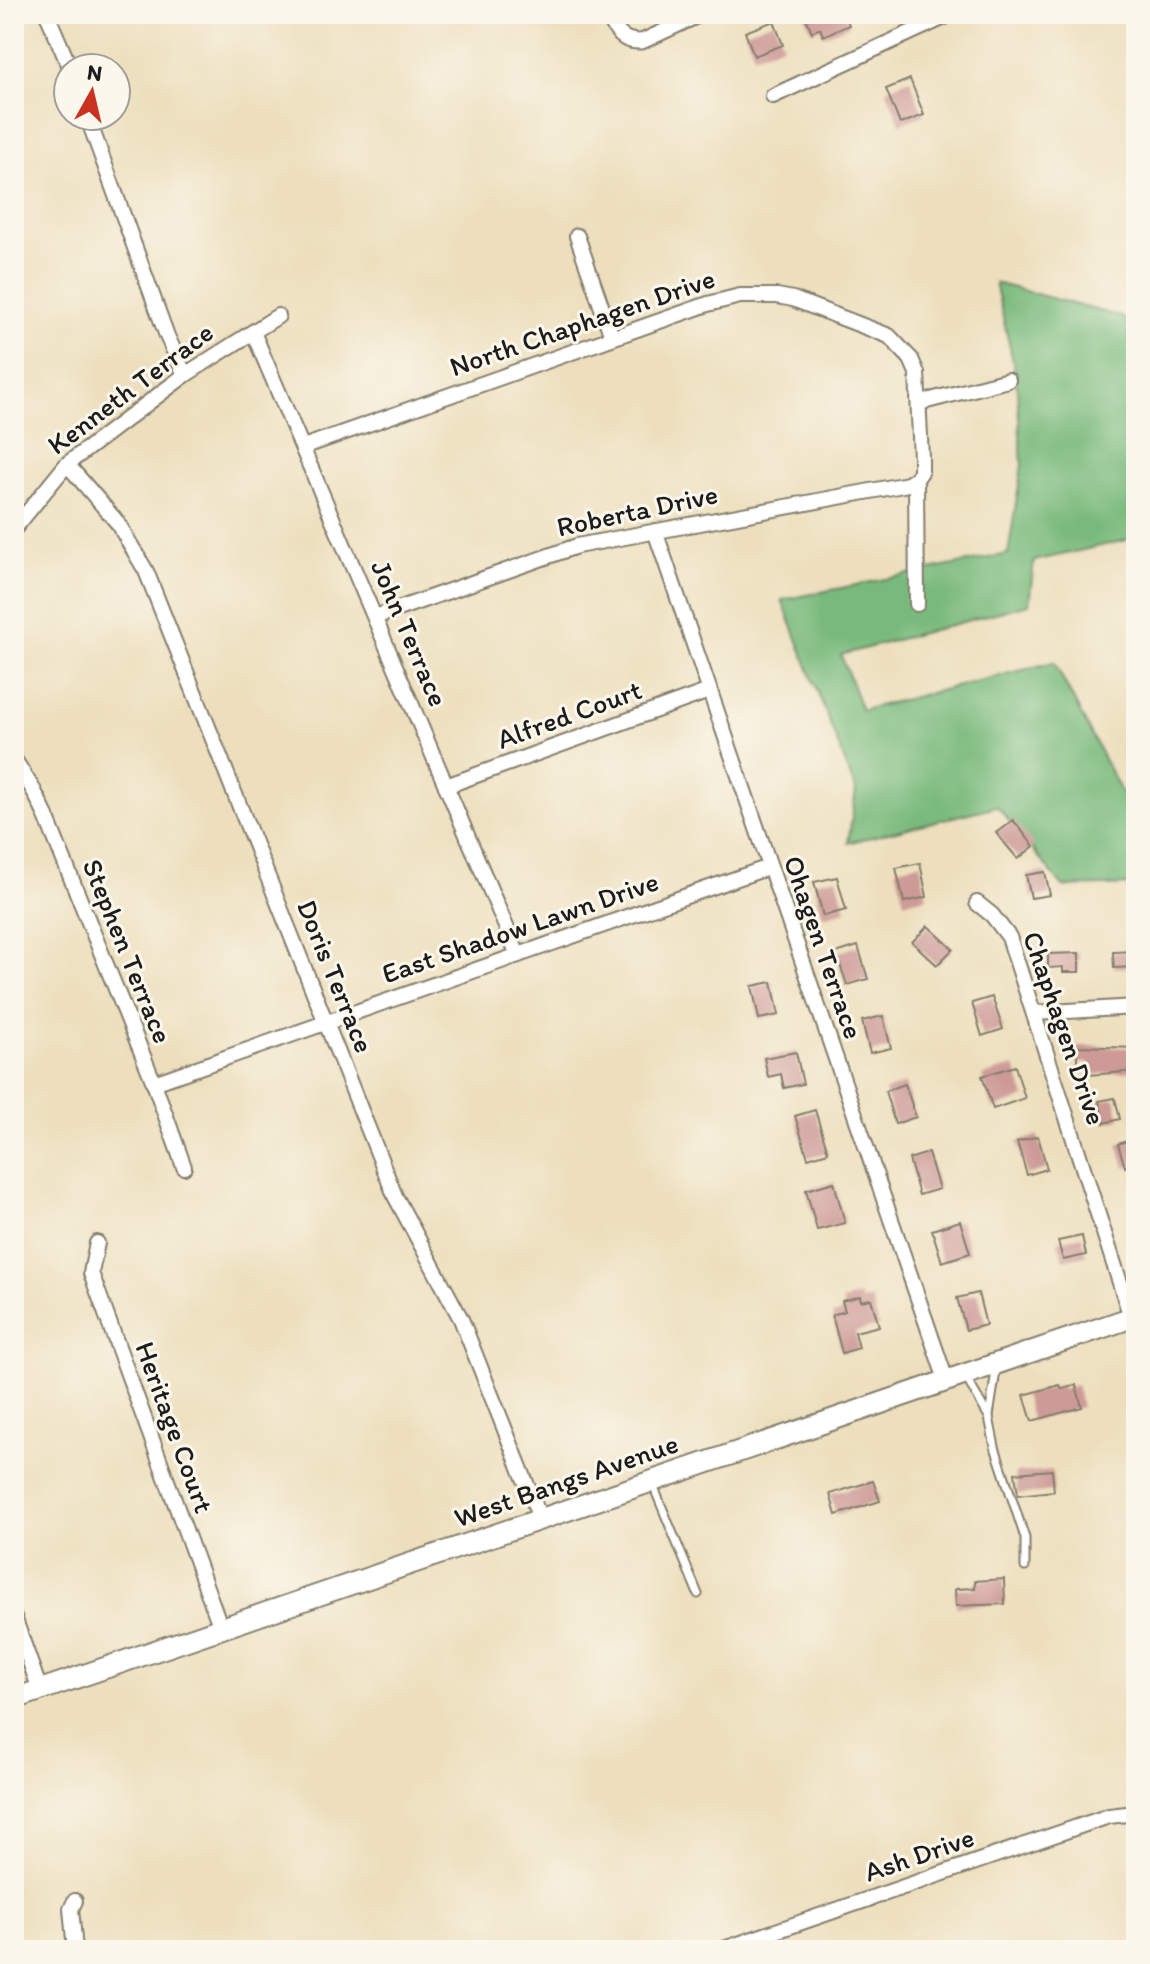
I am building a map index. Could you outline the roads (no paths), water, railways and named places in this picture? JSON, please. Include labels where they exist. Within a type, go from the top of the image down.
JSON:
[{"type":"street","points":[[47,14],[63,52]]},
{"type":"street","points":[[607,14],[613,27],[630,41],[643,41],[701,14]]},
{"type":"street","points":[[773,96],[951,14]]},
{"type":"street","points":[[93,132],[167,336],[185,375]]},
{"type":"street","points":[[577,236],[612,337]]},
{"type":"street","name":"North Chaphagen Drive","points":[[303,447],[708,304],[740,296],[793,299],[889,336],[911,359],[917,373],[921,458],[921,472],[916,479],[917,604]]},
{"type":"street","name":"Kenneth Terrace","points":[[14,529],[67,464],[185,375],[278,316]]},
{"type":"street","name":"John Terrace","points":[[253,332],[518,955]]},
{"type":"street","points":[[919,403],[1008,380]]},
{"type":"street","name":"Doris Terrace","points":[[67,464],[117,522],[146,571],[395,1196],[474,1348],[540,1518]]},
{"type":"street","name":"Roberta Drive","points":[[375,617],[555,552],[908,484],[916,479]]},
{"type":"street","name":"Ohagen Terrace","points":[[655,531],[769,867],[955,1377]]},
{"type":"street","name":"Alfred Court","points":[[446,786],[709,691]]},
{"type":"street","name":"Stephen Terrace","points":[[14,759],[46,816],[154,1083],[184,1167]]},
{"type":"street","name":"East Shadow Lawn Drive","points":[[154,1083],[769,867]]},
{"type":"street","name":"Chaphagen Drive","points":[[977,903],[992,915],[1009,937],[1134,1316]]},
{"type":"street","points":[[1034,1013],[1136,1007]]},
{"type":"street","name":"Heritage Court","points":[[97,1243],[91,1273],[221,1628]]},
{"type":"street","name":"West Bangs Avenue","points":[[14,1699],[1134,1316]]},
{"type":"street","points":[[14,1617],[40,1690]]},
{"type":"street","name":"Ash Drive","points":[[721,1950],[1109,1816],[1136,1813]]},
{"type":"street","points":[[75,1901],[71,1909],[75,1950]]},
{"type":"lane","points":[[997,1363],[989,1417],[995,1447],[1025,1538],[1025,1567]]},
{"type":"lane","points":[[955,1377],[989,1417]]},
{"type":"lane","points":[[651,1481],[698,1594]]}]
